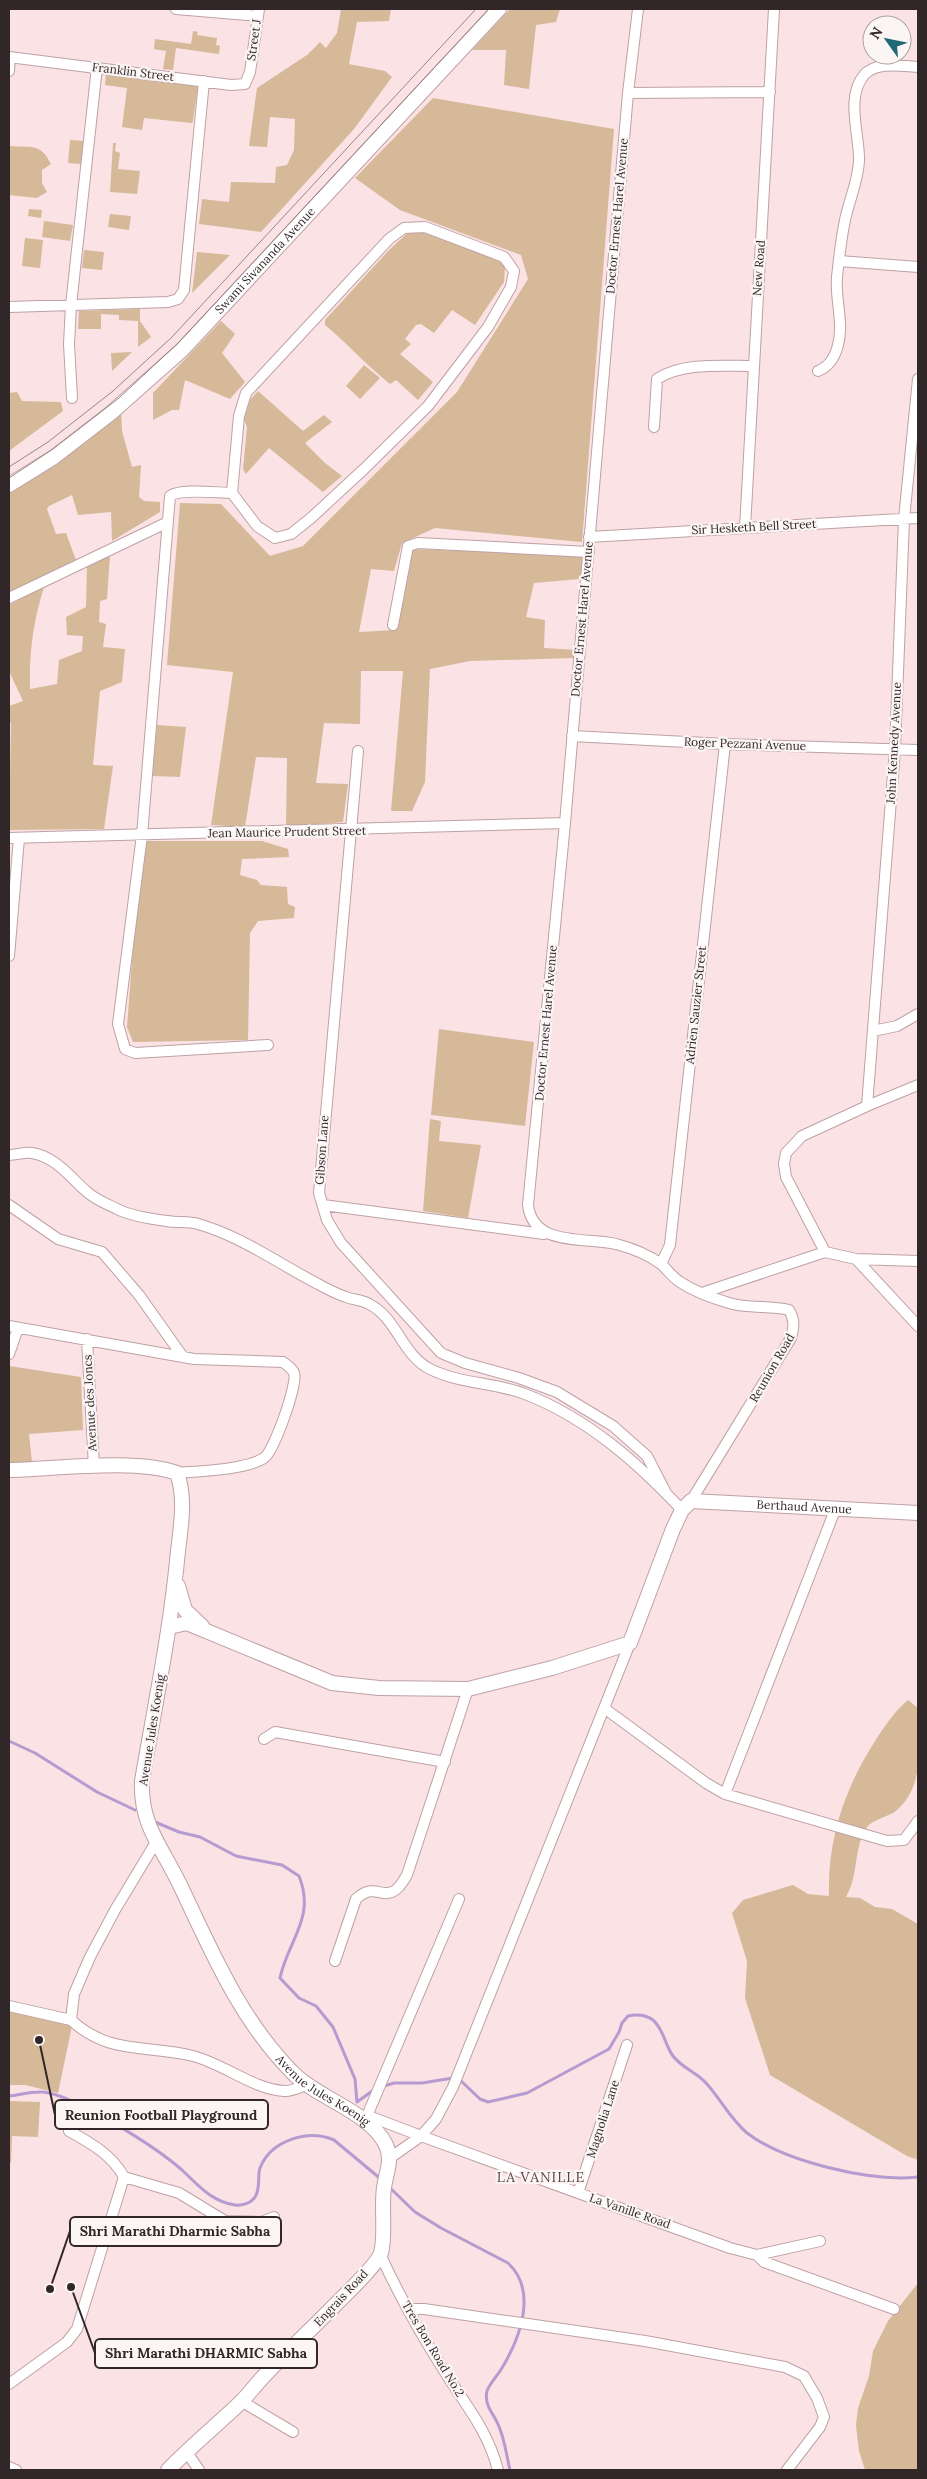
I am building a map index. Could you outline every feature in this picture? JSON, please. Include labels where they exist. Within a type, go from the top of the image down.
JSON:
[{"type":"street","points":[[181,9],[258,12]]},
{"type":"street","name":"Swami Sivananda Avenue","points":[[9,485],[54,457],[112,413],[182,350],[499,9]]},
{"type":"street","name":"Doctor Ernest Harel Avenue","points":[[538,1228],[530,1217],[528,1205],[565,823],[628,92],[638,9]]},
{"type":"street","name":"New Road","points":[[745,528],[774,9]]},
{"type":"street","name":"Street J","points":[[250,72],[258,12]]},
{"type":"street","points":[[9,71],[10,57]]},
{"type":"street","name":"Franklin Street","points":[[10,57],[231,85],[245,84],[250,72]]},
{"type":"street","points":[[818,371],[830,364],[838,344],[840,328],[836,297],[839,261],[845,219],[857,181],[859,159],[853,119],[860,82],[872,69],[881,66],[918,67]]},
{"type":"street","points":[[72,398],[69,344],[71,305],[97,67]]},
{"type":"street","points":[[9,307],[168,302],[178,299],[184,290],[204,81]]},
{"type":"street","points":[[628,92],[770,92]]},
{"type":"street","points":[[425,227],[504,257],[514,271],[511,286],[488,327],[428,406],[311,518],[291,534],[275,538],[257,526],[232,493],[239,416],[246,393],[389,239],[404,228],[425,227]]},
{"type":"street","points":[[839,261],[918,267]]},
{"type":"street","points":[[654,427],[657,379],[669,371],[708,367],[753,366]]},
{"type":"street","name":"John Kennedy Avenue","points":[[867,1106],[895,750],[904,519],[918,379]]},
{"type":"street","points":[[232,493],[174,493],[170,496],[166,523],[142,835],[118,1024],[125,1049],[135,1053],[268,1045]]},
{"type":"street","name":"Sir Hesketh Bell Street","points":[[589,537],[918,518]]},
{"type":"street","points":[[9,598],[166,523]]},
{"type":"street","points":[[393,624],[408,546],[418,543],[589,552]]},
{"type":"street","name":"Roger Pezzani Avenue","points":[[572,736],[725,744],[918,750]]},
{"type":"street","name":"Adrien Sauzier Street","points":[[661,1264],[670,1245],[725,744]]},
{"type":"street","name":"Gibson Lane","points":[[358,751],[319,1193],[327,1220],[341,1243],[440,1353],[465,1364],[519,1378],[557,1392],[613,1426],[647,1456],[666,1493]]},
{"type":"street","name":"Jean Maurice Prudent Street","points":[[14,838],[352,831],[565,823]]},
{"type":"street","points":[[9,956],[14,838]]},
{"type":"street","points":[[873,1032],[897,1026],[918,1014]]},
{"type":"street","points":[[825,1252],[786,1177],[784,1164],[786,1153],[792,1144],[802,1136],[918,1085]]},
{"type":"street","points":[[9,1156],[31,1153],[48,1158],[66,1171],[88,1193],[119,1210],[167,1222],[196,1223],[248,1246],[319,1285],[345,1297],[368,1303],[386,1315],[412,1355],[427,1367],[446,1376],[474,1383],[493,1384],[525,1394],[559,1410],[605,1439],[641,1467],[666,1493],[686,1506],[453,2087],[436,2119],[421,2136],[389,2163],[384,2186],[380,2254]]},
{"type":"street","points":[[9,1205],[58,1239],[102,1252],[139,1295],[183,1357]]},
{"type":"street","points":[[323,1205],[548,1234]]},
{"type":"street","name":"Reunion Road","points":[[538,1228],[548,1234],[616,1244],[642,1253],[661,1264],[679,1282],[700,1294],[730,1304],[789,1310],[793,1317],[794,1328],[781,1358],[686,1506]]},
{"type":"street","points":[[700,1294],[825,1252],[856,1259],[918,1261]]},
{"type":"street","points":[[856,1259],[918,1326]]},
{"type":"street","points":[[9,1354],[13,1327],[183,1357],[222,1361],[283,1362],[294,1374],[294,1385],[272,1449],[264,1458],[224,1468],[177,1473],[151,1467],[9,1470]]},
{"type":"street","name":"Avenue des Joncs","points":[[87,1339],[94,1467]]},
{"type":"street","name":"Avenue Jules Koenig","points":[[177,1473],[183,1489],[183,1503],[176,1576],[141,1797],[148,1828],[172,1869],[238,2004],[268,2045],[306,2085],[351,2112],[378,2133],[385,2145],[389,2163]]},
{"type":"street","name":"Berthaud Avenue","points":[[686,1506],[918,1513]]},
{"type":"street","points":[[726,1794],[835,1510]]},
{"type":"street","points":[[176,1576],[182,1604],[188,1613],[207,1630]]},
{"type":"street","points":[[170,1621],[188,1613]]},
{"type":"street","points":[[170,1621],[187,1623],[207,1630],[332,1683],[379,1688],[468,1689],[552,1668],[630,1643]]},
{"type":"street","points":[[335,1961],[356,1899],[363,1892],[370,1890],[389,1893],[395,1891],[407,1875],[468,1689]]},
{"type":"street","points":[[604,1708],[706,1783],[726,1794],[887,1842],[904,1840],[918,1821]]},
{"type":"street","points":[[264,1739],[275,1732],[445,1762]]},
{"type":"street","points":[[72,2020],[74,1994],[90,1957],[115,1910],[156,1842]]},
{"type":"street","points":[[364,2123],[459,1899]]},
{"type":"street","points":[[9,2006],[72,2020],[86,2033],[111,2044],[193,2056],[233,2071],[263,2087],[286,2092],[306,2085]]},
{"type":"street","name":"Magnolia Lane","points":[[578,2193],[627,2045]]},
{"type":"street","name":"La Vanille Road","points":[[364,2123],[374,2118],[730,2248],[757,2255],[820,2241]]},
{"type":"street","points":[[9,2384],[67,2342],[77,2329],[124,2177],[117,2164],[91,2143],[69,2131]]},
{"type":"street","points":[[124,2177],[180,2193],[225,2221],[261,2222],[274,2218]]},
{"type":"street","name":"Tres Bon Road No.2","points":[[380,2254],[442,2369],[479,2422],[498,2470]]},
{"type":"street","name":"Engrais Road","points":[[168,2470],[241,2401],[354,2286],[380,2254]]},
{"type":"street","name":"La Vanille Road","points":[[757,2255],[764,2262],[894,2309]]},
{"type":"street","points":[[409,2309],[424,2309],[645,2341],[785,2367],[804,2376],[817,2398],[824,2417],[820,2427],[787,2470]]},
{"type":"street","points":[[241,2401],[294,2432]]},
{"type":"street","points":[[186,2451],[199,2470]]},
{"type":"street","points":[[9,2467],[16,2470]]},
{"type":"shaded area","points":[[341,9],[391,9],[389,21],[357,22],[349,64],[385,71],[392,77],[354,129],[261,232],[199,224],[202,199],[229,202],[231,182],[275,183],[276,167],[287,165],[294,150],[295,119],[270,117],[267,147],[249,146],[257,88],[307,55],[320,42],[326,48],[337,33]]},
{"type":"shaded area","points":[[510,9],[560,9],[556,22],[536,25],[529,89],[504,85],[506,50],[472,50]]},
{"type":"shaded area","points":[[193,31],[198,32],[197,35],[217,38],[216,45],[220,46],[219,54],[176,48],[173,70],[163,69],[166,51],[154,49],[155,39],[191,44]]},
{"type":"shaded area","points":[[106,75],[198,86],[192,123],[144,118],[142,130],[122,127],[127,88],[105,85]]},
{"type":"shaded area","points":[[433,98],[614,129],[582,542],[435,528],[402,543],[394,571],[371,569],[359,632],[396,630],[412,549],[584,555],[580,579],[534,583],[526,617],[545,620],[544,648],[577,650],[574,658],[470,661],[430,669],[425,782],[412,811],[391,811],[403,671],[361,671],[360,724],[324,723],[316,783],[348,784],[343,822],[286,827],[287,758],[256,757],[245,827],[211,825],[233,672],[167,665],[180,503],[221,504],[270,556],[303,546],[457,392],[528,279],[521,255],[400,210],[355,178]]},
{"type":"shaded area","points":[[70,140],[84,141],[82,164],[68,163]]},
{"type":"shaded area","points":[[113,143],[116,143],[115,151],[120,153],[118,169],[140,171],[137,194],[110,192]]},
{"type":"shaded area","points":[[9,146],[29,147],[43,152],[51,164],[42,170],[42,183],[47,192],[37,198],[9,195]]},
{"type":"shaded area","points":[[29,209],[42,210],[41,218],[28,216]]},
{"type":"shaded area","points":[[110,214],[131,216],[129,230],[108,227]]},
{"type":"shaded area","points":[[44,221],[73,225],[70,241],[42,237]]},
{"type":"shaded area","points":[[411,230],[474,247],[496,259],[505,267],[504,282],[475,325],[452,310],[434,333],[421,324],[416,325],[405,339],[411,344],[400,354],[433,382],[418,400],[396,380],[390,384],[325,325],[325,320],[389,250]]},
{"type":"shaded area","points":[[25,238],[43,240],[40,268],[22,266]]},
{"type":"shaded area","points":[[84,250],[104,252],[102,270],[82,268]]},
{"type":"shaded area","points":[[197,252],[230,255],[192,293]]},
{"type":"shaded area","points":[[140,309],[140,321],[151,337],[138,347],[138,321],[119,320],[119,315],[101,314],[101,329],[78,329],[79,311]]},
{"type":"shaded area","points":[[221,321],[235,334],[222,353],[245,382],[230,399],[185,380],[179,410],[172,410],[153,420],[153,393]]},
{"type":"shaded area","points":[[132,352],[112,371],[111,353]]},
{"type":"shaded area","points":[[364,365],[380,378],[360,399],[346,386]]},
{"type":"shaded area","points":[[258,391],[303,431],[324,415],[332,422],[305,443],[325,463],[342,476],[323,492],[269,448],[246,474],[243,469],[247,427],[244,420],[250,400]]},
{"type":"shaded area","points":[[17,392],[22,401],[61,402],[63,411],[9,451],[9,393]]},
{"type":"shaded area","points":[[121,410],[122,431],[132,467],[141,465],[139,497],[144,501],[160,502],[160,512],[112,541],[111,512],[78,515],[72,495],[49,506],[47,509],[56,534],[66,533],[76,560],[9,592],[9,492]]},
{"type":"shaded area","points":[[110,556],[107,599],[100,601],[99,622],[106,624],[103,647],[125,649],[122,682],[100,691],[93,765],[113,766],[104,829],[9,830],[11,723],[9,722],[9,706],[23,701],[9,671],[9,605],[44,587],[32,638],[30,689],[57,684],[59,660],[82,651],[83,636],[67,635],[66,617],[86,607],[87,566]]},
{"type":"shaded area","points":[[157,725],[186,727],[180,777],[152,776]]},
{"type":"shaded area","points":[[147,841],[262,841],[288,849],[289,857],[242,859],[240,875],[257,880],[261,885],[287,887],[288,904],[295,907],[294,918],[258,921],[250,933],[248,1040],[133,1042],[127,1027],[135,920]]},
{"type":"shaded area","points":[[439,1029],[534,1042],[525,1126],[431,1115]]},
{"type":"shaded area","points":[[430,1119],[441,1121],[439,1141],[481,1145],[468,1218],[423,1211]]},
{"type":"shaded area","points":[[9,1366],[81,1377],[83,1430],[29,1434],[32,1462],[9,1464]]},
{"type":"shaded area","points":[[908,1700],[918,1708],[919,1749],[913,1788],[897,1810],[867,1827],[860,1844],[853,1880],[846,1897],[860,1898],[875,1907],[892,1909],[918,1924],[918,2160],[907,2156],[770,2075],[745,1998],[747,1961],[732,1913],[743,1900],[793,1885],[808,1894],[829,1896],[831,1853],[835,1833],[848,1793],[856,1774],[877,1738],[895,1713]]},
{"type":"shaded area","points":[[9,2010],[60,2019],[72,2026],[58,2093],[25,2085],[9,2085]]},
{"type":"shaded area","points":[[9,2101],[40,2102],[38,2137],[12,2136],[11,2163],[9,2163]]},
{"type":"shaded area","points":[[918,2283],[918,2470],[865,2470],[859,2451],[856,2425],[858,2408],[869,2376],[873,2351],[888,2321]]},
{"type":"waterway","points":[[9,1741],[35,1753],[97,1792],[135,1810]]},
{"type":"waterway","points":[[155,1822],[179,1832],[200,1837],[236,1856],[282,1865],[299,1876],[303,1891],[303,1917],[280,1978],[299,1998],[316,2006],[333,2027],[355,2079],[357,2102]]},
{"type":"waterway","points":[[459,2079],[480,2099],[488,2102],[527,2093],[609,2049],[622,2023],[628,2016],[644,2016],[656,2023],[673,2056],[706,2083],[730,2115],[747,2133],[763,2143],[783,2153],[829,2168],[877,2176],[918,2177]]},
{"type":"waterway","points":[[381,2087],[394,2083],[422,2083],[453,2078]]},
{"type":"waterway","points":[[357,2102],[375,2089]]},
{"type":"waterway","points":[[9,2096],[43,2092],[75,2102],[135,2136],[170,2160],[212,2197],[235,2205],[249,2202],[257,2194],[260,2168],[265,2158],[281,2144],[291,2139],[302,2137],[324,2137],[334,2140],[382,2180]]},
{"type":"waterway","points":[[388,2186],[415,2212],[441,2228],[508,2263],[517,2274],[522,2287],[524,2301],[520,2329],[509,2356],[488,2388],[486,2396],[489,2408],[502,2434],[510,2470]]},
{"type":"tram line","points":[[9,467],[48,442],[113,391],[172,337],[476,9]]},
{"type":"tram line","points":[[9,478],[53,449],[119,398],[178,343],[489,9]]},
{"type":"place","name":"Reunion Football Playground","points":[[39,2040]]},
{"type":"place","name":"Shri Marathi DHARMIC Sabha","points":[[71,2287]]},
{"type":"place","name":"Shri Marathi Dharmic Sabha","points":[[50,2289]]},
{"type":"district","name":"LA VANILLE","points":[[541,2177]]}]
